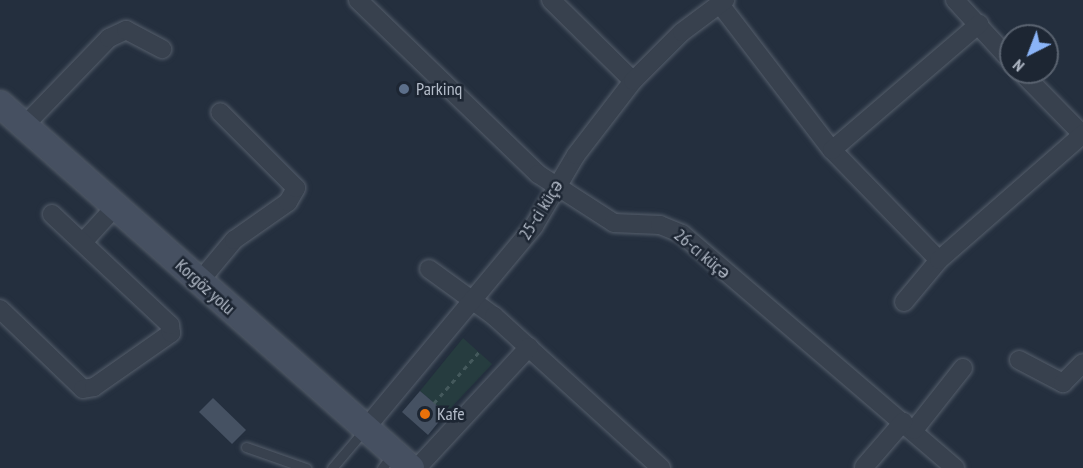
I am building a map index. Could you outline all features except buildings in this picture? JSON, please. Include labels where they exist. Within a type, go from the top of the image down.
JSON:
[{"type":"main road","name":"Korgöz yolu","points":[[0,104],[365,429],[395,463]]},
{"type":"street","name":"26-cı küçə","points":[[358,0],[472,114],[557,187],[614,223],[660,225],[682,234],[791,333],[908,426],[955,468]]},
{"type":"street","points":[[551,0],[633,81]]},
{"type":"street","points":[[955,0],[999,46]]},
{"type":"street","name":"25-ci küçə","points":[[365,429],[534,226],[576,155],[633,81],[682,32],[722,2]]},
{"type":"street","points":[[722,2],[832,150],[939,260]]},
{"type":"street","points":[[832,150],[979,24]]},
{"type":"street","points":[[24,126],[110,38],[126,30],[162,49]]},
{"type":"street","points":[[904,302],[939,260],[1083,135],[1033,84]]},
{"type":"street","points":[[199,282],[251,223],[288,202],[296,188],[220,112]]},
{"type":"street","points":[[84,241],[115,207]]},
{"type":"street","points":[[0,309],[83,389],[94,387],[161,343],[171,333],[170,325],[84,241],[52,214]]},
{"type":"street","points":[[429,269],[474,299],[661,468]]},
{"type":"street","points":[[417,468],[529,347]]},
{"type":"street","points":[[1019,360],[1063,383],[1083,363]]},
{"type":"street","points":[[864,467],[908,426],[963,368]]},
{"type":"lane","points":[[332,468],[365,429]]},
{"type":"lane","points":[[246,447],[306,468]]},
{"type":"path","points":[[434,404],[479,352]]},
{"type":"green space","points":[[463,338],[492,364],[446,413],[420,391]]},
{"type":"place","name":"Parkinq","points":[[404,89]]},
{"type":"place","name":"Kafe","points":[[425,414]]}]
